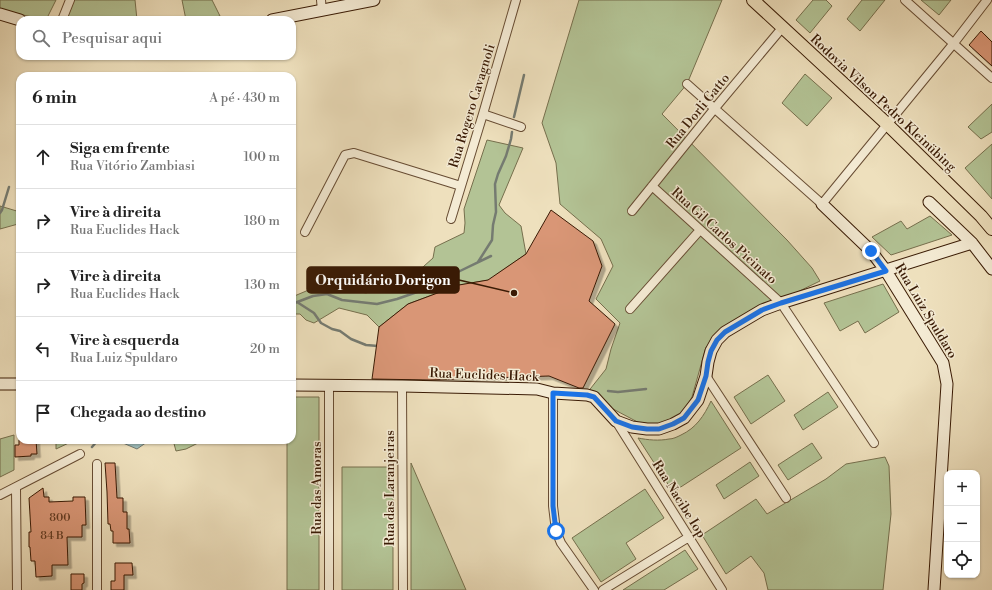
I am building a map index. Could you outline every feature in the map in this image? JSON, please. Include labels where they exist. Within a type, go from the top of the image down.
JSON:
[{"type":"main road","name":"Rodovia Vilson Pedro Kleinübing","points":[[753,0],[887,124],[982,216],[992,229]]},
{"type":"street","points":[[64,16],[70,0]]},
{"type":"street","points":[[285,16],[321,5],[374,0]]},
{"type":"street","name":"Rua Rogero Cavagnoli","points":[[451,219],[516,0]]},
{"type":"street","points":[[905,0],[992,78]]},
{"type":"street","points":[[822,204],[954,43],[987,0]]},
{"type":"street","points":[[0,14],[16,19]]},
{"type":"street","name":"Rua Dorli Gatto","points":[[632,211],[782,28]]},
{"type":"street","name":"Rua Luiz Spuldaro","points":[[687,84],[822,204],[871,251],[886,271],[943,363],[947,384],[934,590]]},
{"type":"street","points":[[483,114],[521,127]]},
{"type":"street","points":[[305,232],[345,155],[354,153],[461,186]]},
{"type":"street","name":"Rua Gil Carlos Picinato","points":[[652,186],[781,303],[874,443]]},
{"type":"street","points":[[930,202],[972,243],[992,269]]},
{"type":"street","points":[[630,309],[700,230]]},
{"type":"street","name":"Rua Euclides Hack","points":[[296,385],[537,389],[553,393],[587,395],[594,397],[616,421],[632,427],[659,429],[684,418],[698,400],[706,376],[711,351],[717,340],[725,332],[762,310],[972,243]]},
{"type":"street","points":[[706,376],[786,498]]},
{"type":"street","points":[[0,384],[16,384]]},
{"type":"street","name":"Rua das Amoras","points":[[329,386],[329,590]]},
{"type":"street","name":"Rua das Laranjeiras","points":[[402,386],[402,590]]},
{"type":"street","points":[[553,393],[553,506],[556,531],[561,543],[594,590]]},
{"type":"street","name":"Rua Nacibe Iop","points":[[616,421],[722,590]]},
{"type":"street","points":[[0,495],[80,454]]},
{"type":"street","points":[[97,464],[97,590]]},
{"type":"street","points":[[16,488],[17,590]]},
{"type":"street","points":[[603,590],[689,538]]},
{"type":"green space","points":[[0,0],[56,0],[48,16],[28,16],[0,10]]},
{"type":"green space","points":[[74,0],[135,0],[137,16],[68,16]]},
{"type":"green space","points":[[182,0],[212,0],[220,16],[185,16]]},
{"type":"green space","points":[[579,0],[722,0],[687,84],[662,114],[787,240],[812,268],[820,281],[723,330],[706,347],[692,397],[682,414],[662,425],[645,426],[600,402],[587,393],[606,369],[620,323],[596,299],[613,266],[601,239],[560,204],[556,163],[542,123]]},
{"type":"green space","points":[[813,0],[826,0],[832,6],[810,33],[796,20]]},
{"type":"green space","points":[[862,0],[885,0],[860,31],[847,19]]},
{"type":"green space","points":[[921,0],[951,0],[939,15]]},
{"type":"green space","points":[[805,74],[832,98],[807,126],[782,103]]},
{"type":"green space","points":[[992,104],[992,132],[981,139],[968,127]]},
{"type":"green space","points":[[487,140],[523,148],[499,205],[505,213],[521,226],[526,254],[489,280],[459,285],[408,304],[379,327],[367,315],[339,308],[314,323],[306,320],[300,314],[296,314],[296,295],[322,285],[366,293],[403,281],[414,275],[433,258],[435,247],[464,233],[464,209]]},
{"type":"green space","points":[[992,144],[992,199],[965,168]]},
{"type":"green space","points":[[0,206],[16,211],[16,225],[0,229]]},
{"type":"green space","points":[[930,216],[952,235],[891,255],[872,237],[901,221],[907,229]]},
{"type":"green space","points":[[883,284],[899,312],[865,333],[858,321],[840,331],[824,303]]},
{"type":"green space","points":[[768,375],[785,401],[751,424],[734,397]]},
{"type":"green space","points":[[828,392],[838,407],[803,430],[794,415]]},
{"type":"green space","points":[[296,397],[319,397],[319,590],[287,590],[287,444],[296,444]]},
{"type":"green space","points":[[711,401],[741,448],[673,492],[638,438],[661,440],[672,439],[681,435],[691,429],[699,421]]},
{"type":"green space","points":[[14,435],[14,470],[0,477],[0,439]]},
{"type":"green space","points":[[812,443],[822,458],[788,480],[778,465]]},
{"type":"green space","points":[[56,444],[67,444],[56,449]]},
{"type":"green space","points":[[174,444],[196,444],[186,449],[176,451]]},
{"type":"green space","points":[[885,457],[889,466],[891,514],[883,590],[768,590],[764,573],[751,556],[726,574],[702,535],[756,499],[767,514],[826,479],[846,464]]},
{"type":"green space","points":[[750,462],[759,476],[724,499],[716,485]]},
{"type":"green space","points":[[411,463],[466,590],[411,590]]},
{"type":"green space","points":[[342,467],[393,467],[393,590],[342,590]]},
{"type":"green space","points":[[645,489],[664,518],[626,543],[636,559],[601,582],[572,538]]},
{"type":"green space","points":[[685,550],[698,569],[664,590],[623,590]]},
{"type":"water","points":[[125,444],[144,444],[137,449]]},
{"type":"building","points":[[981,31],[992,42],[992,66],[969,45]]},
{"type":"building","points":[[551,210],[593,241],[602,266],[589,301],[615,324],[583,388],[579,388],[549,376],[430,380],[372,379],[379,327],[408,304],[459,285],[488,280],[526,254]]},
{"type":"building","points":[[36,444],[37,454],[15,457],[15,445]]},
{"type":"building","points":[[105,463],[115,463],[117,498],[123,498],[123,512],[127,512],[127,529],[129,529],[130,543],[113,543],[113,531],[111,531],[110,524],[108,524]]},
{"type":"building","points":[[43,488],[44,497],[49,497],[49,502],[73,501],[73,497],[85,497],[86,525],[82,525],[82,537],[67,537],[68,565],[52,565],[52,576],[36,577],[35,561],[31,561],[29,547],[29,532],[31,532],[29,498]]},
{"type":"building","points":[[115,563],[132,563],[133,575],[124,575],[124,590],[111,590],[111,581],[115,581]]},
{"type":"building","points":[[71,574],[84,574],[82,590],[71,590]]},
{"type":"waterway","points":[[514,117],[524,75]]},
{"type":"waterway","points":[[478,262],[492,240],[496,212],[495,184],[506,156],[512,132]]},
{"type":"waterway","points":[[0,213],[9,187]]},
{"type":"waterway","points":[[296,302],[313,296],[327,294],[342,300],[377,304],[420,291],[491,256]]},
{"type":"waterway","points":[[297,302],[314,313],[321,323],[332,329],[340,331],[351,339],[366,345],[378,346]]},
{"type":"waterway","points":[[608,391],[618,392],[646,389]]},
{"type":"place","name":"Orquidário Dorigon","points":[[514,293]]},
{"type":"route","points":[[556,531],[553,506],[553,393],[587,395],[594,397],[616,421],[632,427],[659,429],[673,424],[684,418],[698,400],[706,376],[711,351],[717,340],[725,332],[762,310],[886,271],[871,251]]}]
